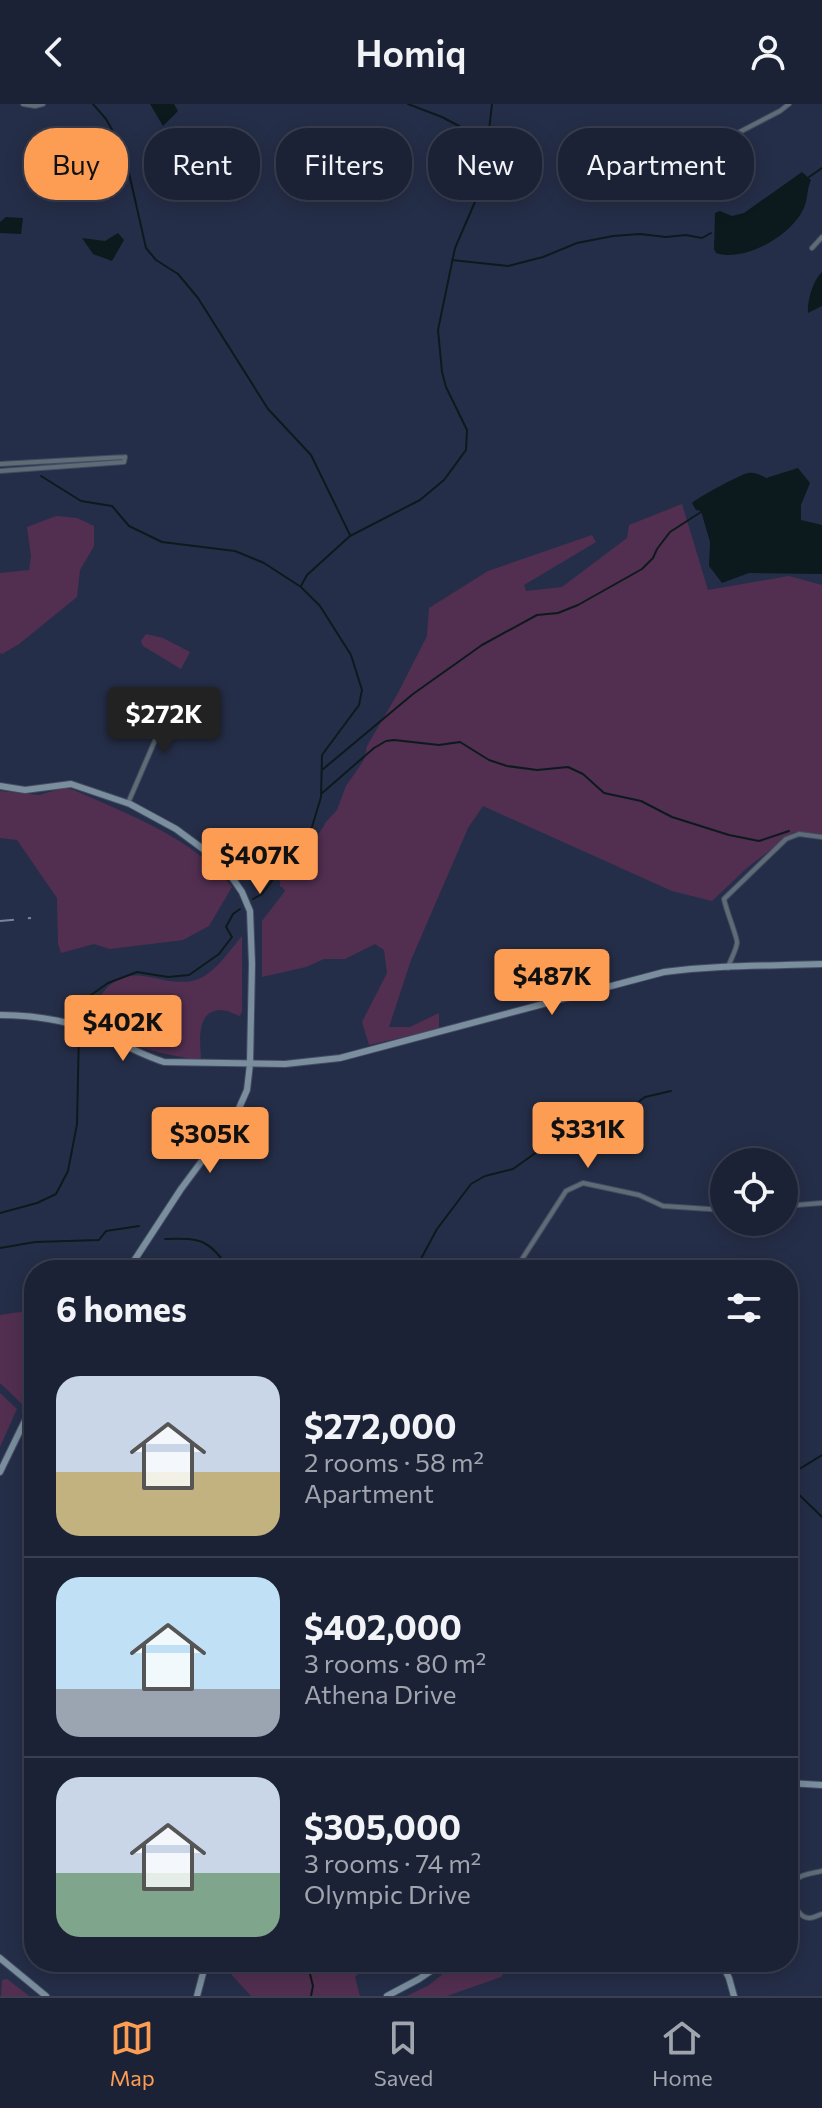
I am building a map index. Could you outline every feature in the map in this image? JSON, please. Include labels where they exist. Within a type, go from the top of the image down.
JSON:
[{"type":"street","points":[[23,104],[43,104]]},
{"type":"street","points":[[747,128],[789,104]]},
{"type":"street","points":[[812,248],[822,237]]},
{"type":"street","points":[[0,464],[75,458],[125,457],[126,460],[0,471]]},
{"type":"street","points":[[75,458],[75,466]]},
{"type":"street","points":[[26,462],[26,469]]},
{"type":"street","points":[[128,803],[166,715],[177,697]]},
{"type":"street","points":[[0,786],[25,790],[71,784],[128,803],[176,829],[211,854],[230,872],[250,911],[250,1064],[247,1090],[236,1115],[181,1189],[135,1260]]},
{"type":"street","points":[[728,969],[737,946],[737,937],[726,914],[724,899],[786,839],[799,834],[822,837]]},
{"type":"street","points":[[0,1015],[73,1024],[164,1062],[300,1064],[340,1058],[664,972],[703,967],[728,969],[822,964]]},
{"type":"street","points":[[521,1260],[566,1191],[578,1184],[639,1195],[663,1206],[710,1209]]},
{"type":"street","points":[[798,1205],[822,1203]]},
{"type":"street","points":[[0,1472],[24,1419]]},
{"type":"street","points":[[798,1784],[822,1785]]},
{"type":"street","points":[[798,1878],[822,1871]]},
{"type":"street","points":[[798,1912],[809,1918],[822,1914]]},
{"type":"street","points":[[0,1958],[46,1996]]},
{"type":"street","points":[[197,1996],[203,1972]]},
{"type":"street","points":[[387,1996],[429,1972]]},
{"type":"street","points":[[726,1972],[734,1996]]},
{"type":"shaded area","points":[[150,104],[174,104],[178,111],[163,126]]},
{"type":"shaded area","points":[[802,172],[811,180],[805,205],[791,226],[768,244],[754,250],[741,254],[716,253],[715,213],[720,211],[732,216],[744,213]]},
{"type":"shaded area","points":[[6,217],[23,218],[21,234],[0,233],[0,222]]},
{"type":"shaded area","points":[[118,233],[124,240],[112,261],[93,254],[82,238],[105,241]]},
{"type":"shaded area","points":[[822,272],[822,306],[808,313],[811,291]]},
{"type":"shaded area","points":[[798,468],[810,483],[801,505],[801,520],[822,525],[822,574],[749,573],[722,583],[709,566],[710,542],[701,511],[696,510],[692,503],[744,474],[753,473],[766,478]]},
{"type":"shaded area","points":[[682,504],[708,590],[789,576],[822,585],[822,834],[794,832],[748,867],[712,901],[672,891],[483,806],[468,828],[411,960],[389,1027],[410,1027],[439,1013],[439,1029],[369,1045],[362,1022],[387,973],[384,950],[375,944],[345,959],[324,959],[306,967],[262,977],[262,921],[285,891],[280,887],[280,877],[309,850],[337,810],[346,786],[364,760],[367,746],[427,636],[429,608],[488,571],[592,535],[596,542],[524,585],[526,591],[562,587],[627,538],[629,525]]},
{"type":"shaded area","points":[[56,516],[77,518],[94,526],[94,546],[80,570],[77,597],[2,654],[0,573],[29,570],[31,556],[27,527]]},
{"type":"shaded area","points":[[146,634],[163,638],[190,652],[181,669],[143,646],[141,641]]},
{"type":"shaded area","points":[[64,788],[138,819],[180,841],[217,870],[232,887],[209,926],[183,940],[110,949],[94,944],[61,953],[57,898],[17,840],[0,838],[0,791],[39,795]]},
{"type":"shaded area","points":[[242,936],[242,1011],[240,1016],[221,1010],[207,1015],[201,1028],[201,1058],[195,1060],[141,1048],[116,1038],[93,1023],[94,1005],[112,984],[122,978],[133,975],[179,982],[200,979],[220,963]]},
{"type":"shaded area","points":[[24,1311],[22,1404],[0,1383],[0,1315]]},
{"type":"shaded area","points":[[0,1393],[17,1409],[0,1447]]},
{"type":"shaded area","points":[[229,1972],[360,1972],[355,1977],[360,1996],[251,1996]]},
{"type":"shaded area","points":[[445,1972],[505,1972],[501,1977],[447,1996],[407,1996]]},
{"type":"shaded area","points":[[7,1979],[29,1996],[1,1996],[2,1980]]},
{"type":"waterway","points":[[93,104],[106,119],[124,151],[146,248],[156,260],[178,274],[198,298],[268,409],[311,455],[350,535]]},
{"type":"waterway","points":[[408,104],[463,128]]},
{"type":"waterway","points":[[301,586],[307,575],[350,536],[420,500],[444,480],[466,450],[467,430],[442,372],[438,330],[455,248],[484,175],[492,104]]},
{"type":"waterway","points":[[809,177],[822,168]]},
{"type":"waterway","points":[[452,260],[508,266],[543,257],[577,243],[613,236],[686,235],[702,238],[711,233]]},
{"type":"waterway","points":[[41,476],[81,501],[112,506],[129,526],[162,542],[235,551],[264,563],[301,587],[320,606],[351,655],[362,690],[359,705],[322,755],[321,797],[312,827],[262,894],[253,899]]},
{"type":"waterway","points":[[322,770],[413,694],[482,645],[537,615],[558,613],[578,605],[642,569],[670,532],[701,512]]},
{"type":"waterway","points":[[321,794],[386,741],[439,745],[460,742],[489,760],[507,766],[537,770],[568,767],[583,774],[604,793],[641,801],[672,817],[729,835],[759,841],[789,831]]},
{"type":"waterway","points":[[81,1022],[91,995],[108,983],[137,972],[168,977],[189,975],[219,954],[232,937],[226,927],[233,914],[240,909]]},
{"type":"waterway","points":[[0,1213],[37,1203],[56,1194],[68,1171],[77,1124],[79,1030]]},
{"type":"waterway","points":[[420,1260],[437,1229],[471,1184],[485,1176],[513,1169],[562,1134],[606,1126],[645,1097],[671,1091]]},
{"type":"waterway","points":[[0,1248],[35,1242],[99,1240],[106,1231],[139,1226]]},
{"type":"waterway","points":[[165,1239],[203,1242],[222,1260]]},
{"type":"waterway","points":[[798,1470],[822,1455]]},
{"type":"waterway","points":[[798,1494],[822,1517]]},
{"type":"waterway","points":[[310,1972],[313,1986],[311,1996]]},
{"type":"railway","points":[[0,921],[31,918]]}]
